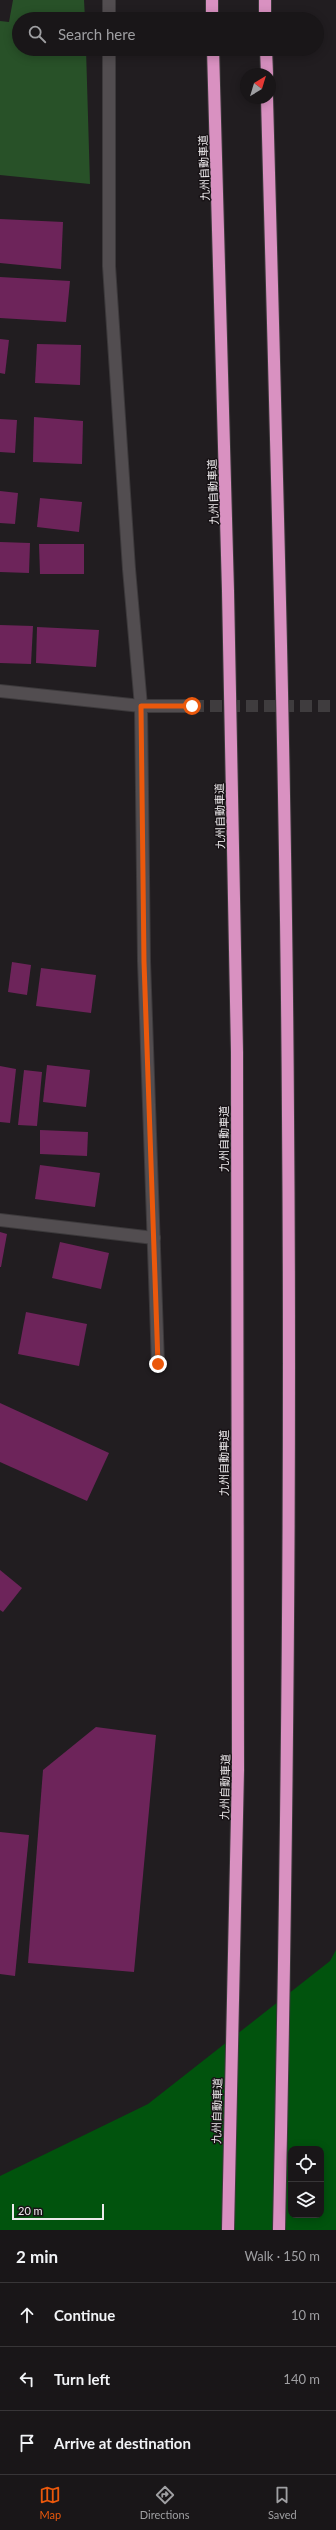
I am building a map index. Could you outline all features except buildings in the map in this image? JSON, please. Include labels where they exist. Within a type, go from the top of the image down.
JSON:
[{"type":"highway","points":[[212,0],[212,12]]},
{"type":"highway","points":[[265,0],[265,12]]},
{"type":"highway","name":"九州自動車道","points":[[213,56],[228,591],[237,1052],[238,1711],[228,2230]]},
{"type":"highway","points":[[266,56],[267,68]]},
{"type":"highway","points":[[267,104],[284,747],[287,991],[288,1704],[279,2230]]},
{"type":"street","points":[[109,0],[109,12]]},
{"type":"street","points":[[109,56],[109,266],[129,569],[141,706],[144,962],[158,1364]]},
{"type":"street","points":[[0,691],[141,706],[192,706]]},
{"type":"street","points":[[0,1220],[154,1238]]},
{"type":"shaded area","points":[[13,0],[84,0],[85,12],[12,12],[12,56],[86,56],[90,184],[0,175],[0,21],[9,22]]},
{"type":"shaded area","points":[[336,1950],[336,2230],[0,2230],[0,2176],[148,2104],[330,1961]]},
{"type":"tunnel","points":[[192,706],[336,706]]},
{"type":"route","points":[[158,1364],[144,962],[141,706],[192,706]]}]
